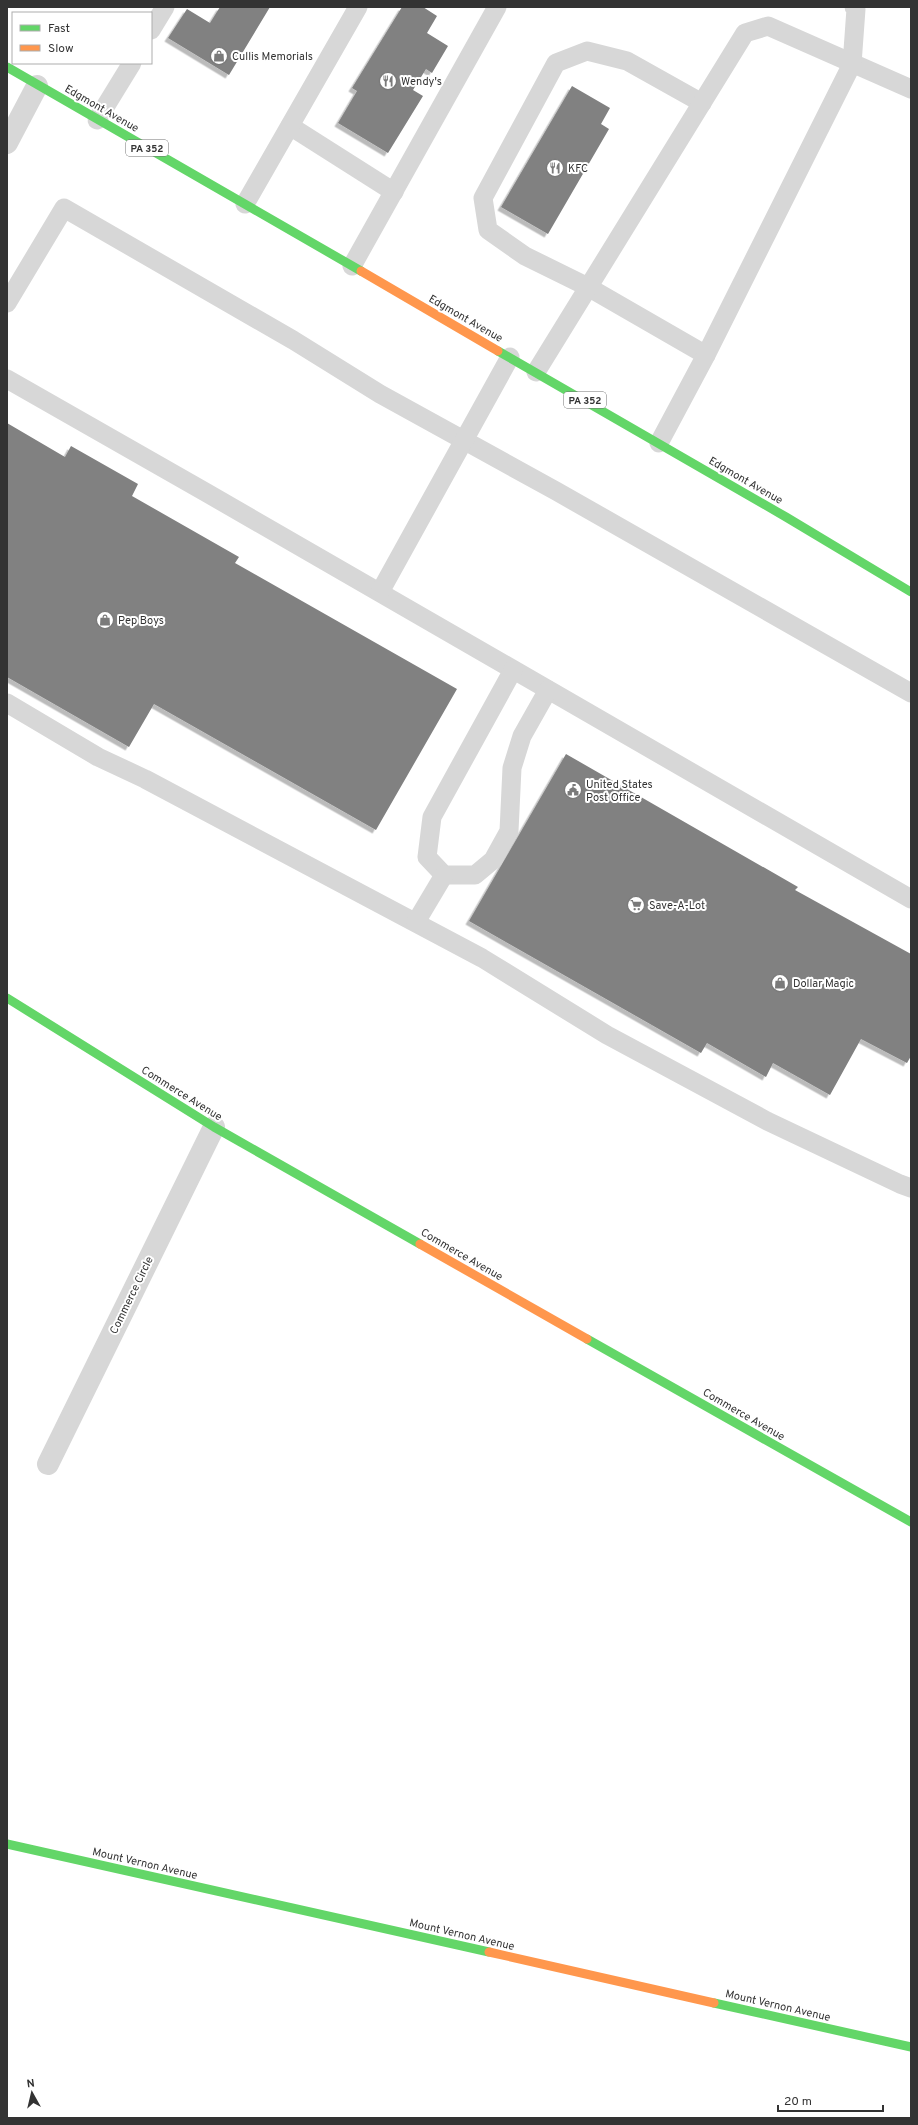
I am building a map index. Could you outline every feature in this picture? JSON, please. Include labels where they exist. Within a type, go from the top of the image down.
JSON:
[{"type":"street","name":"Edgmont Avenue","points":[[7,67],[37,86],[659,443],[911,592]]},
{"type":"street","points":[[7,143],[37,86]]},
{"type":"street","name":"Commerce Avenue","points":[[7,998],[214,1127],[911,1522]]},
{"type":"street","name":"Commerce Circle","points":[[48,1464],[214,1127]]},
{"type":"street","name":"Mount Vernon Avenue","points":[[7,1844],[911,2047]]},
{"type":"lane","points":[[152,28],[165,7]]},
{"type":"lane","points":[[245,204],[358,7]]},
{"type":"lane","points":[[352,266],[498,7]]},
{"type":"lane","points":[[659,443],[706,355],[852,64],[856,9],[854,7]]},
{"type":"lane","points":[[536,372],[745,33],[768,26],[852,64],[911,88]]},
{"type":"lane","points":[[702,103],[626,61],[587,51],[556,63],[484,198],[488,230],[525,256],[588,287],[706,355]]},
{"type":"lane","points":[[98,120],[131,64]]},
{"type":"lane","points":[[290,126],[394,192]]},
{"type":"lane","points":[[7,303],[64,208],[293,340],[380,394],[563,494],[911,693]]},
{"type":"lane","points":[[380,592],[510,357]]},
{"type":"lane","points":[[7,379],[380,592],[512,670],[911,899]]},
{"type":"lane","points":[[512,670],[432,817],[427,857],[444,875],[475,874],[494,860],[509,831],[512,768],[522,736],[548,690]]},
{"type":"lane","points":[[7,703],[98,757],[145,779],[482,958],[607,1035],[767,1121],[911,1188]]},
{"type":"lane","points":[[416,922],[444,875]]},
{"type":"building","name":"Cullis Memorials","points":[[220,7],[270,7],[229,75],[168,38],[187,9],[210,23]]},
{"type":"building","name":"Wendy's","points":[[402,7],[423,7],[437,16],[427,33],[448,46],[432,73],[426,69],[413,90],[423,96],[388,153],[338,123],[357,91],[352,88]]},
{"type":"building","name":"KFC","points":[[572,86],[610,108],[601,124],[609,129],[548,234],[501,207]]},
{"type":"building","points":[[7,423],[65,457],[71,446],[138,484],[132,496],[239,557],[235,563],[457,689],[376,830],[154,704],[129,747],[7,677]]},
{"type":"building","points":[[566,754],[798,887],[795,890],[911,954],[911,1056],[907,1063],[861,1039],[830,1095],[773,1063],[766,1077],[707,1043],[701,1053],[469,921]]},
{"type":"traffic: fast","points":[[7,67],[361,271]]},
{"type":"traffic: fast","points":[[498,351],[786,517],[911,592]]},
{"type":"traffic: fast","points":[[7,998],[214,1127],[420,1244]]},
{"type":"traffic: fast","points":[[587,1339],[911,1522]]},
{"type":"traffic: fast","points":[[7,1844],[489,1952]]},
{"type":"traffic: fast","points":[[714,2003],[911,2047]]},
{"type":"traffic: slow","points":[[361,271],[498,351]]},
{"type":"traffic: slow","points":[[420,1244],[587,1339]]},
{"type":"traffic: slow","points":[[489,1952],[714,2003]]},
{"type":"place","name":"Cullis Memorials","points":[[219,56]]},
{"type":"place","name":"Wendy's","points":[[388,81]]},
{"type":"place","name":"KFC","points":[[555,168]]},
{"type":"place","name":"Pep Boys","points":[[105,620]]},
{"type":"place","name":"United States Post Office","points":[[573,790]]},
{"type":"place","name":"Save-A-Lot","points":[[636,905]]},
{"type":"place","name":"Dollar Magic","points":[[780,983]]}]
